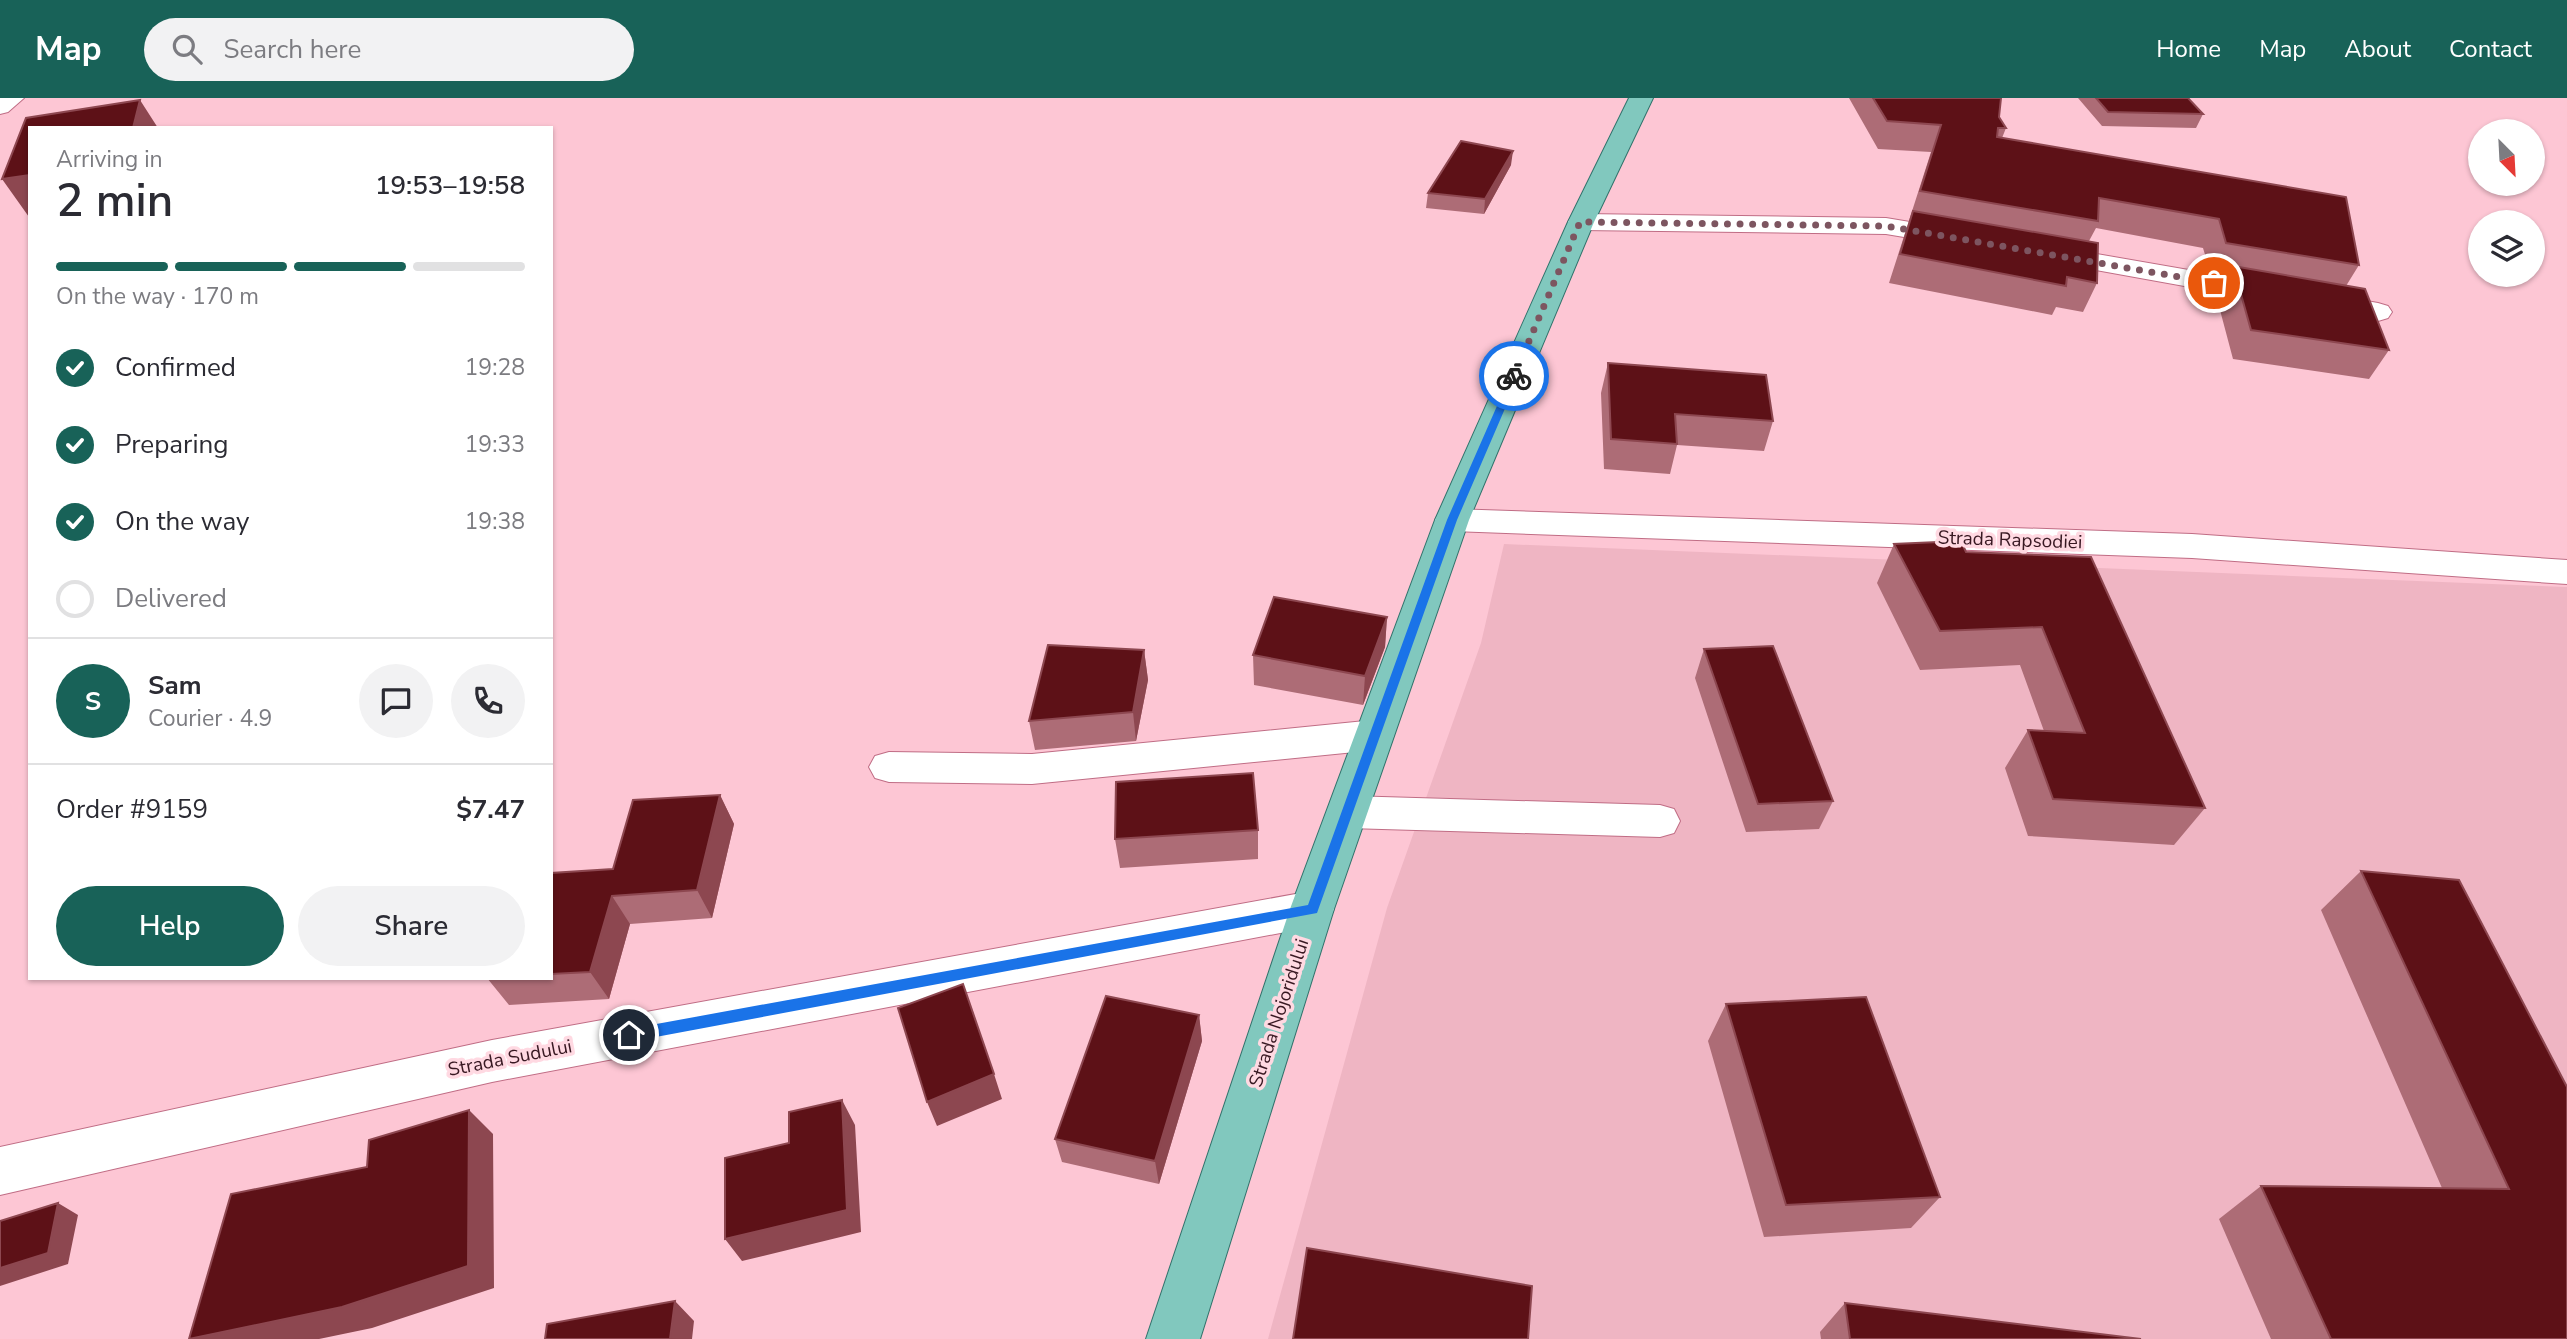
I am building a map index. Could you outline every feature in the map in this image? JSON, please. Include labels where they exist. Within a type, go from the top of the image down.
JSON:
[{"type":"main road","name":"Strada Nojoridului","points":[[1172,1339],[1312,909],[1452,520],[1580,222],[1641,98]]},
{"type":"street","points":[[1580,222],[1886,226],[1982,242]]},
{"type":"street","points":[[2023,250],[2378,312]]},
{"type":"street","name":"Strada Rapsodiei","points":[[1452,520],[2192,546],[2567,572]]},
{"type":"street","points":[[889,767],[1032,769],[1375,735]]},
{"type":"street","points":[[1348,812],[1660,821]]},
{"type":"street","name":"Strada Sudului","points":[[0,1171],[492,1061],[1312,909]]},
{"type":"shaded area","points":[[1504,544],[2567,587],[2567,1339],[1268,1339],[1387,908],[1481,643]]},
{"type":"building","points":[[1873,98],[2001,98],[1999,117],[2006,128],[1998,128],[1997,137],[2346,197],[2359,265],[2226,243],[2219,219],[2099,198],[2098,221],[1920,191],[1941,125],[1887,121]]},
{"type":"building","points":[[2096,98],[2188,98],[2203,114],[2108,112]]},
{"type":"building","points":[[140,100],[134,126],[28,126],[28,175],[2,179],[26,118]]},
{"type":"building","points":[[1461,141],[1513,151],[1485,199],[1428,193]]},
{"type":"building","points":[[1913,211],[2098,243],[2097,283],[2067,277],[2066,286],[1900,254]]},
{"type":"building","points":[[2233,266],[2365,289],[2389,350],[2251,330]]},
{"type":"building","points":[[1608,363],[1766,375],[1773,421],[1675,414],[1677,444],[1611,439]]},
{"type":"building","points":[[1961,541],[1966,552],[2091,557],[2205,808],[2053,799],[2028,730],[2085,733],[2042,627],[1940,631],[1894,544]]},
{"type":"building","points":[[1274,597],[1387,617],[1365,676],[1253,655]]},
{"type":"building","points":[[1048,645],[1144,650],[1133,712],[1029,721]]},
{"type":"building","points":[[1773,646],[1833,801],[1758,804],[1704,649]]},
{"type":"building","points":[[1253,773],[1258,830],[1115,839],[1116,782]]},
{"type":"building","points":[[720,795],[697,890],[612,896],[590,972],[553,974],[553,873],[613,869],[633,800]]},
{"type":"building","points":[[2361,871],[2459,880],[2567,1087],[2567,1339],[2331,1339],[2261,1186],[2509,1189]]},
{"type":"building","points":[[963,984],[994,1074],[927,1102],[898,1008]]},
{"type":"building","points":[[1106,996],[1199,1015],[1155,1161],[1055,1139]]},
{"type":"building","points":[[1866,997],[1940,1197],[1786,1205],[1726,1004]]},
{"type":"building","points":[[842,1100],[847,1210],[725,1239],[725,1158],[789,1143],[789,1112]]},
{"type":"building","points":[[469,1110],[468,1266],[342,1307],[189,1339],[231,1194],[367,1167],[369,1140]]},
{"type":"building","points":[[58,1203],[48,1253],[0,1268],[0,1221]]},
{"type":"building","points":[[1307,1248],[1532,1286],[1528,1339],[1293,1339]]},
{"type":"building","points":[[675,1301],[670,1339],[545,1339],[547,1324]]},
{"type":"building","points":[[1845,1303],[2141,1339],[1850,1339]]},
{"type":"way so far","points":[[1514,376],[1580,222],[1886,226],[2214,283]]},
{"type":"route","points":[[629,1035],[1312,909],[1452,520],[1514,376]]}]
